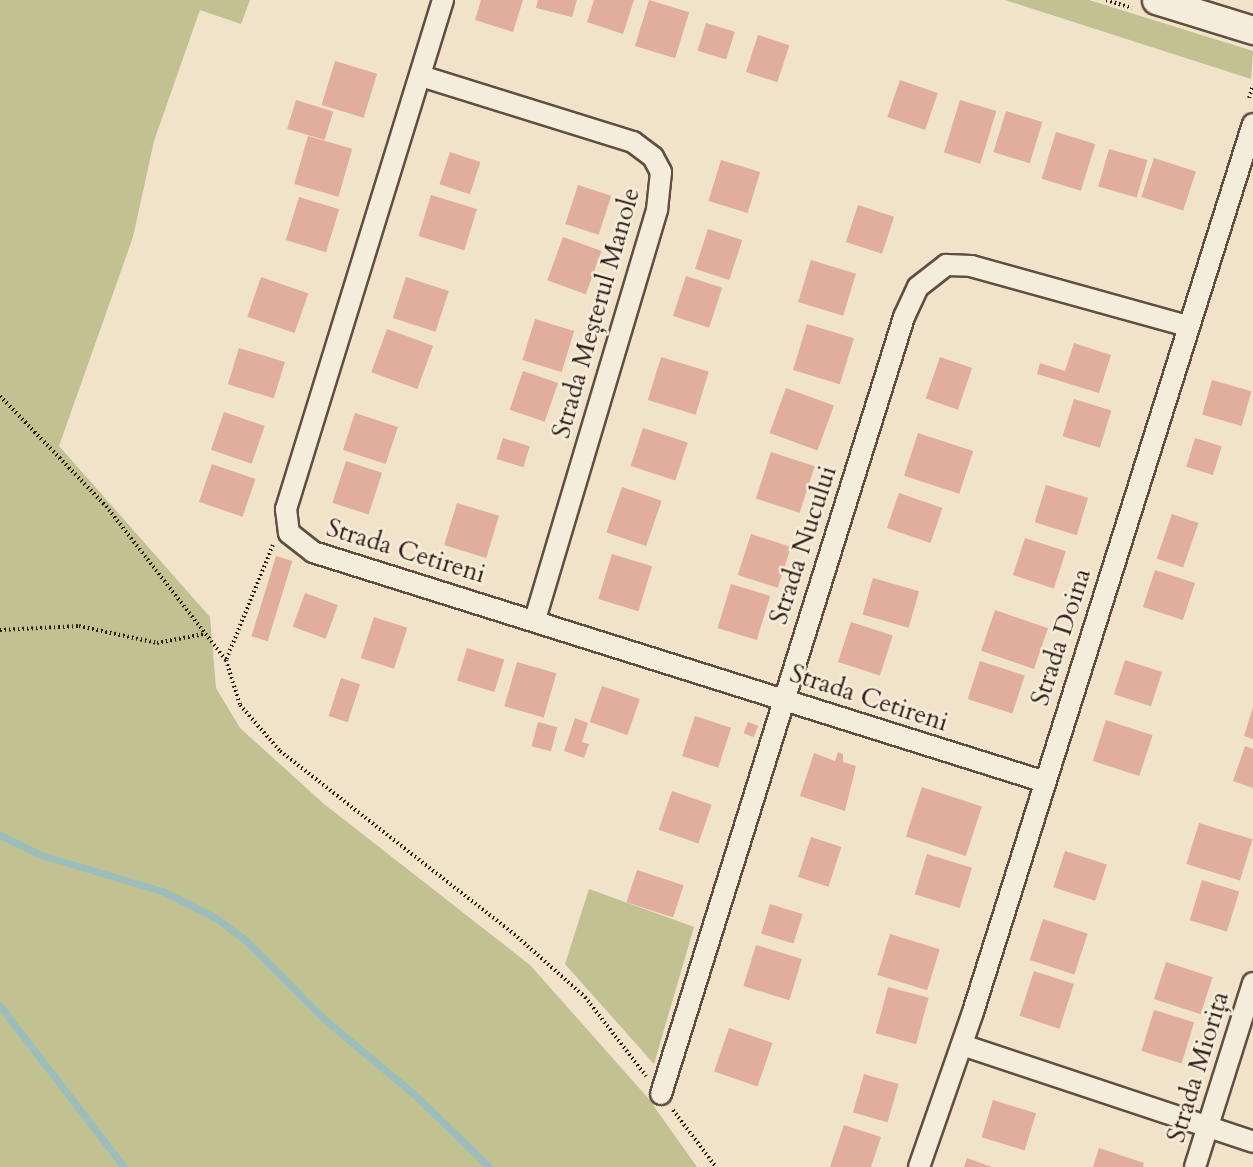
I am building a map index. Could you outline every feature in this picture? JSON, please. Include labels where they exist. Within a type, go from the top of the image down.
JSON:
[{"type":"main road","points":[[1156,0],[1253,30]]},
{"type":"street","name":"Strada Cetireni","points":[[443,0],[286,509],[287,528],[313,552],[534,619],[1042,781]]},
{"type":"street","name":"Strada Meșterul Manole","points":[[421,76],[633,142],[653,158],[661,172],[657,210],[534,619]]},
{"type":"street","name":"Strada Doina","points":[[919,1167],[962,1045],[1042,781],[1253,124]]},
{"type":"street","name":"Strada Nucului","points":[[661,1094],[783,699],[911,298],[927,276],[946,265],[971,266],[1187,326]]},
{"type":"street","name":"Strada Miorița","points":[[1195,1167],[1253,982]]},
{"type":"street","points":[[962,1045],[1253,1142]]},
{"type":"path","points":[[1249,98],[1253,86]]},
{"type":"path","points":[[0,396],[106,506],[226,660],[240,705],[280,751],[541,957],[585,997],[716,1167]]},
{"type":"path","points":[[226,660],[272,547],[287,528]]},
{"type":"path","points":[[0,630],[79,626],[157,643],[204,634]]},
{"type":"green space","points":[[0,0],[250,0],[241,24],[200,10],[154,141],[133,237],[59,446],[210,617],[216,688],[240,728],[324,804],[530,965],[648,1098],[697,1167],[0,1167]]},
{"type":"green space","points":[[1005,0],[1089,0],[1253,51],[1251,79]]},
{"type":"green space","points":[[589,889],[694,927],[654,1064],[565,964]]},
{"type":"building","points":[[481,0],[523,0],[513,32],[475,20]]},
{"type":"building","points":[[538,0],[577,0],[572,17],[536,8]]},
{"type":"building","points":[[594,0],[634,0],[623,34],[587,22]]},
{"type":"building","points":[[649,0],[689,12],[675,58],[635,46]]},
{"type":"building","points":[[706,23],[735,32],[726,60],[698,51]]},
{"type":"building","points":[[758,35],[789,45],[777,82],[746,72]]},
{"type":"building","points":[[335,61],[377,74],[364,118],[322,105]]},
{"type":"building","points":[[900,80],[938,93],[925,130],[887,117]]},
{"type":"building","points":[[296,100],[333,111],[325,140],[287,129]]},
{"type":"building","points":[[960,100],[996,111],[980,164],[944,153]]},
{"type":"building","points":[[1006,111],[1042,122],[1030,163],[993,152]]},
{"type":"building","points":[[1056,132],[1095,144],[1081,191],[1042,179]]},
{"type":"building","points":[[308,136],[352,149],[338,197],[294,184]]},
{"type":"building","points":[[1109,149],[1147,160],[1137,198],[1098,186]]},
{"type":"building","points":[[450,152],[480,162],[470,194],[439,184]]},
{"type":"building","points":[[1154,158],[1196,172],[1183,211],[1141,197]]},
{"type":"building","points":[[721,160],[760,172],[748,213],[708,201]]},
{"type":"building","points":[[578,185],[611,196],[599,235],[565,224]]},
{"type":"building","points":[[431,195],[477,209],[464,250],[418,236]]},
{"type":"building","points":[[299,197],[339,209],[326,252],[286,240]]},
{"type":"building","points":[[858,205],[894,217],[882,254],[846,242]]},
{"type":"building","points":[[708,229],[742,240],[729,280],[695,269]]},
{"type":"building","points":[[563,237],[602,251],[586,294],[547,280]]},
{"type":"building","points":[[811,260],[856,274],[843,316],[798,302]]},
{"type":"building","points":[[686,276],[722,288],[709,328],[673,316]]},
{"type":"building","points":[[261,277],[308,293],[295,333],[247,317]]},
{"type":"building","points":[[406,277],[449,291],[436,332],[393,318]]},
{"type":"building","points":[[535,319],[574,331],[562,372],[522,360]]},
{"type":"building","points":[[807,324],[854,338],[840,384],[793,370]]},
{"type":"building","points":[[387,329],[433,346],[417,389],[371,372]]},
{"type":"building","points":[[1074,343],[1111,355],[1099,393],[1037,374],[1040,363],[1065,371]]},
{"type":"building","points":[[239,348],[285,362],[274,398],[228,384]]},
{"type":"building","points":[[661,357],[709,372],[696,415],[648,400]]},
{"type":"building","points":[[940,357],[972,368],[958,410],[926,399]]},
{"type":"building","points":[[523,371],[558,383],[545,422],[510,410]]},
{"type":"building","points":[[1212,380],[1251,391],[1241,426],[1202,415]]},
{"type":"building","points":[[786,388],[834,405],[818,451],[770,433]]},
{"type":"building","points":[[1074,399],[1111,410],[1100,448],[1063,436]]},
{"type":"building","points":[[224,412],[265,426],[252,464],[211,450]]},
{"type":"building","points":[[355,413],[398,427],[386,464],[343,450]]},
{"type":"building","points":[[643,428],[688,443],[675,481],[631,466]]},
{"type":"building","points":[[918,433],[973,451],[959,494],[904,476]]},
{"type":"building","points":[[503,438],[530,446],[523,467],[497,459]]},
{"type":"building","points":[[1195,438],[1222,446],[1213,475],[1186,467]]},
{"type":"building","points":[[771,452],[815,466],[800,513],[756,499]]},
{"type":"building","points":[[346,461],[382,473],[369,515],[332,503]]},
{"type":"building","points":[[212,464],[255,479],[242,517],[199,502]]},
{"type":"building","points":[[1046,485],[1088,498],[1077,535],[1035,522]]},
{"type":"building","points":[[622,487],[662,501],[646,546],[606,532]]},
{"type":"building","points":[[899,493],[942,508],[930,543],[887,528]]},
{"type":"building","points":[[457,503],[499,516],[486,558],[444,545]]},
{"type":"building","points":[[1172,514],[1198,523],[1183,568],[1157,558]]},
{"type":"building","points":[[751,534],[791,547],[778,588],[738,575]]},
{"type":"building","points":[[1025,538],[1066,551],[1054,588],[1013,575]]},
{"type":"building","points":[[612,554],[652,566],[638,611],[598,599]]},
{"type":"building","points":[[276,556],[292,561],[268,641],[251,636]]},
{"type":"building","points":[[1155,570],[1195,583],[1183,620],[1143,607]]},
{"type":"building","points":[[873,578],[919,591],[909,628],[863,615]]},
{"type":"building","points":[[731,584],[770,596],[757,640],[718,628]]},
{"type":"building","points":[[305,593],[338,605],[326,639],[293,627]]},
{"type":"building","points":[[995,610],[1048,628],[1034,669],[981,651]]},
{"type":"building","points":[[374,617],[407,628],[394,669],[361,658]]},
{"type":"building","points":[[851,622],[893,636],[880,676],[838,662]]},
{"type":"building","points":[[467,648],[504,659],[494,692],[457,681]]},
{"type":"building","points":[[1125,660],[1162,672],[1151,706],[1114,694]]},
{"type":"building","points":[[980,661],[1025,676],[1012,714],[968,699]]},
{"type":"building","points":[[517,662],[556,673],[544,718],[504,706]]},
{"type":"building","points":[[341,678],[360,684],[348,722],[329,716]]},
{"type":"building","points":[[602,686],[640,699],[627,735],[590,722]]},
{"type":"building","points":[[1253,707],[1253,739],[1244,736]]},
{"type":"building","points":[[695,716],[731,728],[718,768],[682,756]]},
{"type":"building","points":[[575,718],[588,723],[582,742],[589,744],[584,758],[564,751]]},
{"type":"building","points":[[1106,720],[1153,735],[1139,776],[1093,761]]},
{"type":"building","points":[[538,722],[557,727],[551,751],[532,746]]},
{"type":"building","points":[[748,722],[758,726],[754,737],[744,733]]},
{"type":"building","points":[[1245,746],[1253,749],[1253,788],[1233,781]]},
{"type":"building","points":[[838,752],[843,754],[843,762],[856,766],[845,811],[800,796],[814,753],[835,761]]},
{"type":"building","points":[[922,787],[982,806],[966,856],[906,836]]},
{"type":"building","points":[[672,791],[712,805],[698,843],[659,830]]},
{"type":"building","points":[[1199,823],[1253,839],[1240,880],[1186,864]]},
{"type":"building","points":[[811,837],[841,847],[828,887],[798,877]]},
{"type":"building","points":[[1065,851],[1107,865],[1095,901],[1053,887]]},
{"type":"building","points":[[927,854],[972,868],[960,908],[915,894]]},
{"type":"building","points":[[637,870],[684,885],[673,917],[626,902]]},
{"type":"building","points":[[1202,880],[1239,891],[1227,932],[1190,920]]},
{"type":"building","points":[[770,904],[803,914],[793,944],[761,934]]},
{"type":"building","points":[[1043,919],[1088,934],[1074,974],[1030,960]]},
{"type":"building","points":[[890,934],[940,949],[927,990],[877,975]]},
{"type":"building","points":[[756,945],[802,959],[789,1000],[743,986]]},
{"type":"building","points":[[1166,962],[1213,977],[1201,1014],[1154,999]]},
{"type":"building","points":[[1034,971],[1074,984],[1059,1029],[1019,1016]]},
{"type":"building","points":[[888,987],[929,998],[916,1044],[876,1033]]},
{"type":"building","points":[[1154,1010],[1194,1022],[1182,1063],[1141,1051]]},
{"type":"building","points":[[729,1028],[772,1043],[758,1086],[714,1071]]},
{"type":"building","points":[[864,1074],[899,1084],[888,1122],[853,1112]]},
{"type":"building","points":[[993,1100],[1036,1113],[1025,1150],[982,1137]]},
{"type":"building","points":[[844,1125],[881,1137],[871,1167],[830,1167]]},
{"type":"building","points":[[1099,1148],[1144,1163],[1143,1167],[1093,1167]]},
{"type":"building","points":[[967,1158],[992,1167],[964,1167]]},
{"type":"waterway","points":[[0,835],[41,855],[162,891],[216,918],[244,939],[323,1018],[415,1095],[489,1167]]},
{"type":"waterway","points":[[0,1006],[124,1167]]}]
